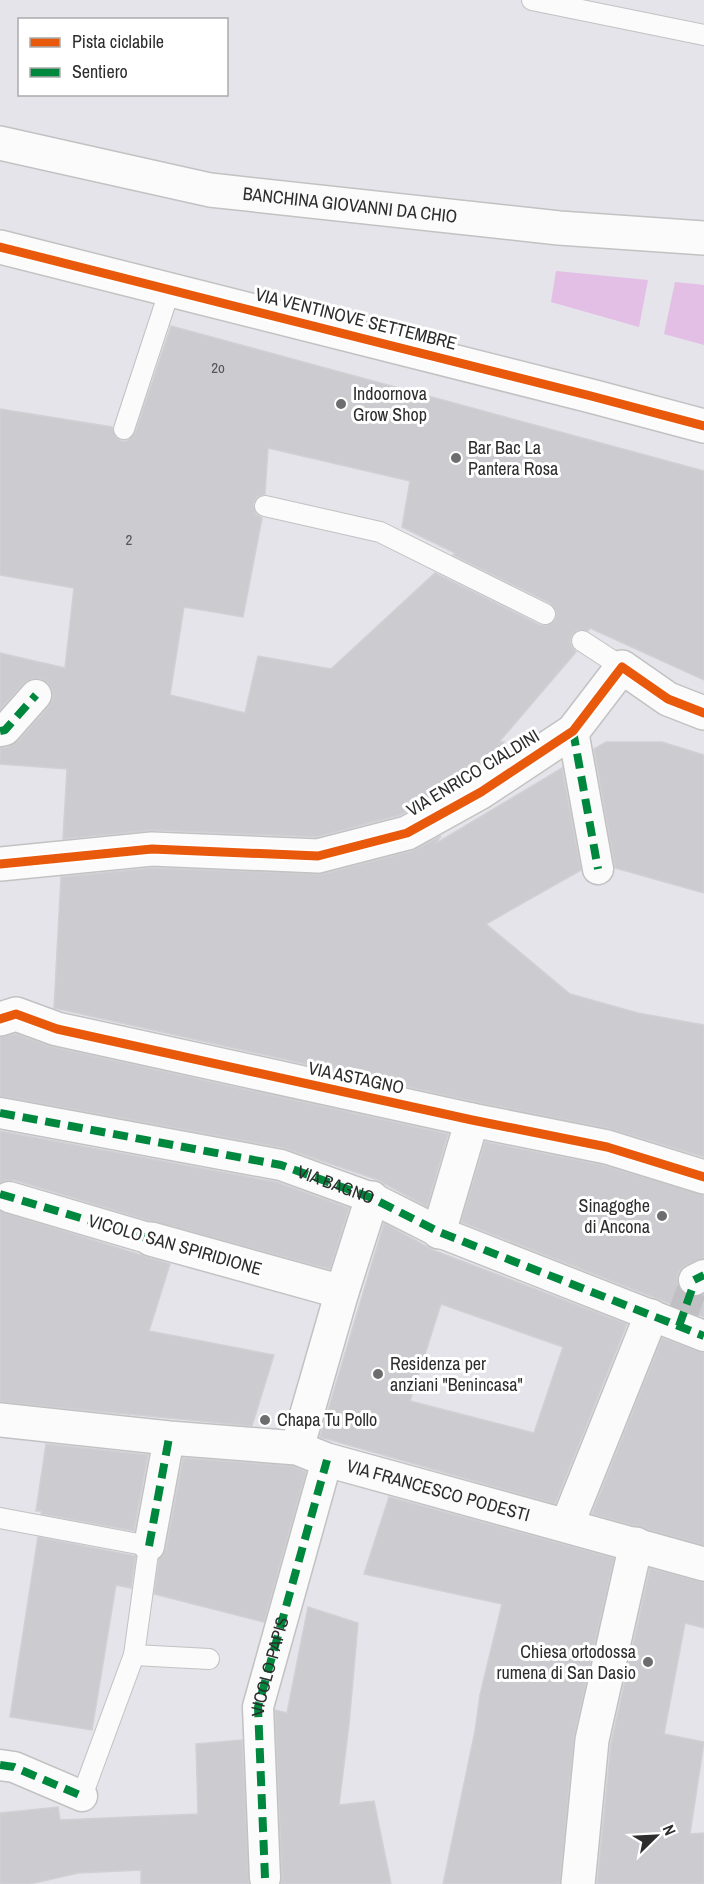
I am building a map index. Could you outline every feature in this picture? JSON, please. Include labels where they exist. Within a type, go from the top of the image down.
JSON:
[{"type":"street","name":"BANCHINA GIOVANNI DA CHIO","points":[[0,143],[210,190],[559,228],[704,238]]},
{"type":"street","name":"VIA VENTINOVE SETTEMBRE","points":[[0,247],[704,426]]},
{"type":"street","points":[[622,667],[668,699],[704,713]]},
{"type":"street","name":"VIA ENRICO CIALDINI","points":[[0,864],[152,849],[318,856],[406,833],[481,792],[573,731],[622,667]]},
{"type":"street","points":[[0,730],[5,730],[36,695]]},
{"type":"street","points":[[573,731],[598,868]]},
{"type":"street","name":"VIA ASTAGNO","points":[[0,1019],[16,1014],[57,1029],[472,1120],[607,1147],[704,1177]]},
{"type":"street","name":"VIA BAGNO","points":[[0,1113],[281,1165],[372,1198],[439,1232],[679,1324],[567,1525]]},
{"type":"street","points":[[439,1232],[472,1120]]},
{"type":"street","name":"VICOLO SAN SPIRIDIONE","points":[[9,1197],[342,1292]]},
{"type":"street","points":[[297,1448],[372,1198]]},
{"type":"street","name":"VIA FRANCESCO PODESTI","points":[[0,1420],[169,1438],[297,1448],[327,1460],[704,1564]]},
{"type":"street","points":[[149,1546],[169,1438]]},
{"type":"street","name":"VICOLO PAPIS","points":[[265,1878],[258,1707],[327,1460]]},
{"type":"street","points":[[578,1884],[592,1740],[636,1544]]},
{"type":"street","points":[[0,1765],[14,1767],[82,1796]]},
{"type":"lane","points":[[532,0],[704,35]]},
{"type":"lane","points":[[124,429],[170,289]]},
{"type":"lane","points":[[265,506],[380,532],[545,614]]},
{"type":"lane","points":[[582,641],[622,667]]},
{"type":"lane","points":[[0,1518],[149,1546],[134,1655],[82,1796]]},
{"type":"lane","points":[[134,1655],[209,1659]]},
{"type":"shaded area","points":[[556,271],[648,280],[639,327],[551,302]]},
{"type":"shaded area","points":[[675,282],[704,285],[704,345],[664,334]]},
{"type":"building","points":[[171,326],[704,471],[704,680],[590,628],[588,631],[577,630],[570,641],[576,652],[499,742],[504,742],[489,764],[400,815],[316,837],[153,830],[63,839],[67,769],[0,764],[0,748],[8,747],[18,741],[49,706],[53,698],[52,689],[48,683],[40,678],[31,679],[23,684],[0,710],[0,653],[65,668],[74,588],[0,575],[0,409],[112,427],[116,437],[121,441],[127,441],[135,433]],"holes":[[[268,448],[410,481],[402,527],[550,603],[557,613],[555,620],[546,626],[540,625],[435,573],[331,669],[258,656],[245,713],[170,695],[184,607],[243,617],[262,518],[256,514],[253,504],[257,497],[265,494]]]},
{"type":"building","points":[[606,742],[662,742],[704,755],[704,893],[615,868],[594,749]]},
{"type":"building","points":[[562,768],[581,870],[486,924],[570,994],[638,1013],[704,1025],[704,1157],[611,1129],[476,1102],[54,1008],[61,877],[153,868],[323,874],[412,851],[441,836],[435,844]]},
{"type":"building","points":[[16,1034],[53,1047],[448,1134],[427,1207],[378,1180],[284,1148],[0,1096],[0,1037]]},
{"type":"building","points":[[0,1131],[276,1182],[349,1208],[330,1269],[150,1221],[14,1180],[0,1183]]},
{"type":"building","points":[[485,1142],[602,1165],[704,1195],[704,1258],[686,1265],[679,1271],[677,1280],[679,1288],[685,1295],[694,1297],[704,1294],[704,1317],[461,1222]]},
{"type":"building","points":[[0,1211],[170,1264],[149,1331],[274,1355],[252,1426],[0,1402]]},
{"type":"building","name":"Residenza per anziani \"Benincasa\"","points":[[384,1223],[433,1250],[627,1324],[555,1504],[320,1437]],"holes":[[[441,1304],[563,1347],[534,1433],[410,1401]]]},
{"type":"building","points":[[662,1338],[704,1353],[704,1545],[592,1514]]},
{"type":"building","points":[[46,1444],[148,1455],[134,1531],[41,1514],[42,1511],[36,1511]]},
{"type":"building","points":[[183,1458],[293,1466],[306,1472],[264,1622],[154,1594],[159,1559],[166,1549]]},
{"type":"building","points":[[389,1497],[614,1558],[574,1736],[560,1884],[443,1884],[475,1731],[480,1695],[502,1604],[364,1574]]},
{"type":"building","points":[[38,1537],[136,1556],[131,1588],[116,1585],[92,1730],[10,1717]]},
{"type":"building","points":[[650,1568],[704,1582],[704,1628],[685,1623],[664,1734],[704,1742],[690,1834],[704,1833],[704,1884],[597,1884],[611,1743]]},
{"type":"building","points":[[308,1607],[358,1623],[339,1805],[374,1801],[391,1884],[281,1884],[275,1710],[287,1713]]},
{"type":"building","points":[[242,1740],[249,1884],[141,1884],[141,1870],[78,1873],[30,1884],[0,1884],[0,1813],[58,1807],[60,1820],[198,1814],[196,1744]]},
{"type":"tunnel","points":[[681,1319],[692,1289]]},
{"type":"marked path","points":[[0,731],[5,730],[36,695]]},
{"type":"marked path","points":[[573,731],[598,869]]},
{"type":"marked path","points":[[0,1113],[281,1165],[372,1198],[439,1232],[704,1336]]},
{"type":"marked path","points":[[0,1194],[151,1239]]},
{"type":"marked path","points":[[694,1280],[704,1275]]},
{"type":"marked path","points":[[679,1326],[692,1289]]},
{"type":"marked path","points":[[149,1546],[169,1438]]},
{"type":"marked path","points":[[265,1878],[258,1707],[327,1460]]},
{"type":"marked path","points":[[0,1765],[14,1767],[82,1796]]},
{"type":"cycle path","points":[[0,247],[704,426]]},
{"type":"cycle path","points":[[0,864],[152,849],[318,856],[407,833],[481,792],[573,731],[622,667],[668,699],[704,713]]},
{"type":"cycle path","points":[[0,1019],[16,1014],[57,1029],[472,1120],[607,1147],[704,1177]]},
{"type":"place","name":"Indoornova Grow Shop","points":[[341,404]]},
{"type":"place","name":"Bar Bac La Pantera Rosa","points":[[456,458]]},
{"type":"place","name":"Sinagoghe di Ancona","points":[[662,1216]]},
{"type":"place","name":"Residenza per anziani \"Benincasa\"","points":[[378,1374]]},
{"type":"place","name":"Chapa Tu Pollo","points":[[265,1420]]},
{"type":"place","name":"Chiesa ortodossa rumena di San Dasio","points":[[648,1662]]}]
